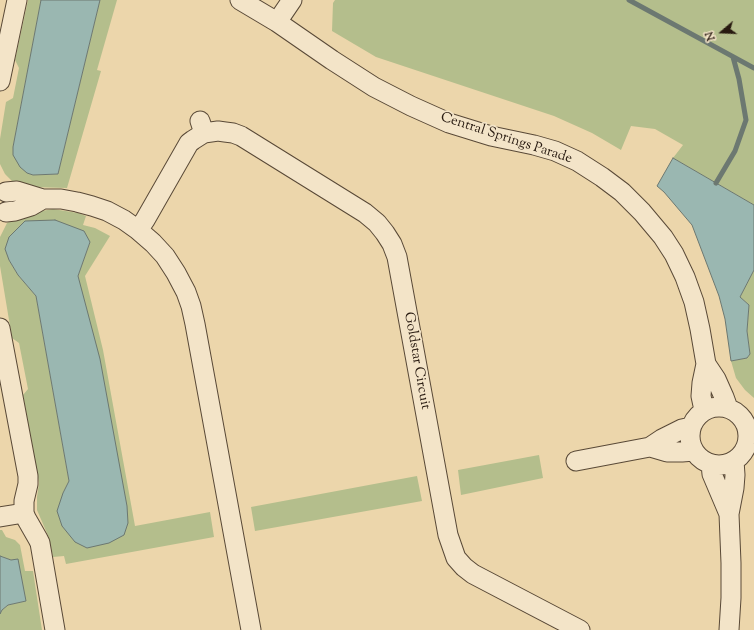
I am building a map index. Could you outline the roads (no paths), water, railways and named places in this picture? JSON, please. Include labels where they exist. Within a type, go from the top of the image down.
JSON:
[{"type":"street","points":[[0,81],[17,0]]},
{"type":"street","name":"Central Springs Parade","points":[[240,0],[277,22],[374,87],[411,106],[449,123],[491,136],[534,145],[555,152],[577,161],[622,192],[663,236],[674,254],[685,277],[694,302],[706,364],[716,379],[728,408]]},
{"type":"street","points":[[277,22],[292,0]]},
{"type":"street","name":"Goldstar Circuit","points":[[138,230],[189,143],[193,140],[202,127],[241,136],[365,213],[385,233],[392,244],[397,257],[448,535],[456,558],[473,574],[580,630]]},
{"type":"street","points":[[3,188],[43,199],[61,199],[107,211],[138,230],[165,256],[176,274],[186,292],[195,324],[251,630]]},
{"type":"street","points":[[3,188],[8,198],[8,205],[3,216]]},
{"type":"street","points":[[3,216],[31,206],[43,199]]},
{"type":"street","points":[[0,328],[28,476],[28,484],[24,501],[24,513],[40,543],[55,630]]},
{"type":"street","name":"Central Springs Parade","points":[[704,410],[701,396],[706,364]]},
{"type":"street","points":[[720,406],[728,408],[735,411],[750,422],[748,429],[751,444],[740,457],[727,464],[719,465],[710,464],[698,456],[691,443],[691,427],[694,420],[704,410],[720,406]]},
{"type":"street","points":[[576,461],[650,447],[682,429],[691,427]]},
{"type":"street","points":[[650,447],[667,452],[694,450]]},
{"type":"street","points":[[729,630],[731,563],[729,514],[734,488],[734,461]]},
{"type":"street","points":[[710,464],[712,474],[729,514]]},
{"type":"street","points":[[0,517],[24,513]]},
{"type":"water","points":[[41,0],[100,0],[58,174],[33,175],[27,173],[20,167],[13,155],[13,147]]},
{"type":"water","points":[[673,158],[754,205],[754,270],[740,297],[749,305],[747,331],[750,354],[747,358],[731,361],[725,319],[719,296],[692,225],[664,192],[657,186]]},
{"type":"water","points":[[55,220],[84,231],[90,242],[78,276],[100,359],[127,506],[128,523],[124,535],[109,543],[87,548],[75,542],[62,526],[57,511],[69,481],[36,296],[18,275],[9,260],[5,249],[9,237],[25,221]]},
{"type":"water","points":[[0,556],[11,560],[18,559],[26,601],[8,605],[0,614]]},
{"type":"waterway","points":[[629,0],[754,68]]},
{"type":"waterway","points":[[716,183],[735,151],[746,120],[739,79],[733,57]]}]
